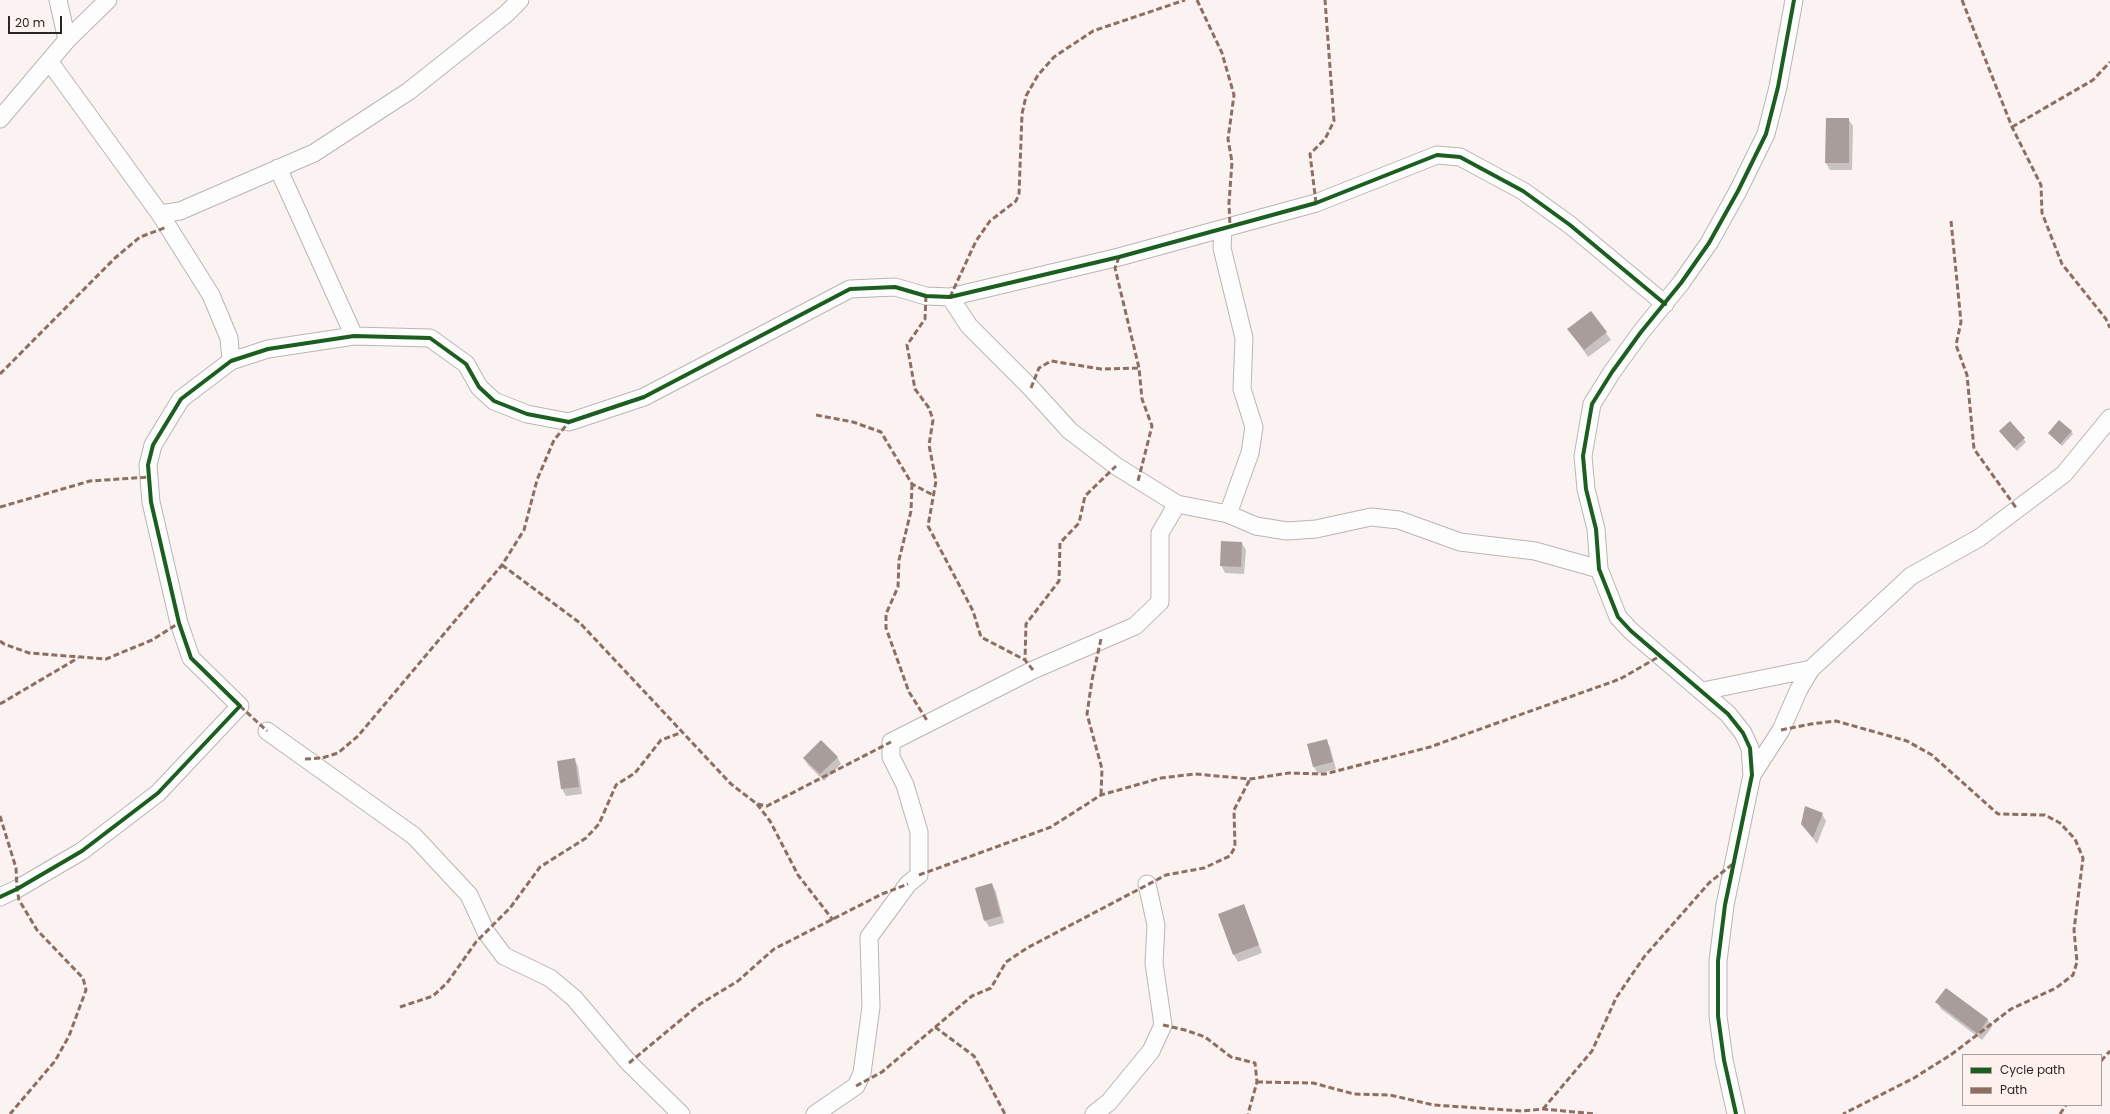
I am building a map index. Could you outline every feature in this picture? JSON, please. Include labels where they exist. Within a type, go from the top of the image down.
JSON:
[{"type":"street","points":[[58,0],[67,40]]},
{"type":"street","points":[[0,119],[67,40],[108,0]]},
{"type":"street","points":[[160,214],[180,212],[314,153],[409,91],[506,14],[520,0]]},
{"type":"street","points":[[1736,1114],[1724,1060],[1718,1016],[1718,961],[1725,905],[1752,775],[1750,748],[1742,733],[1728,714],[1703,691],[1630,632],[1618,617],[1600,569],[1596,529],[1586,489],[1583,456],[1592,404],[1636,337],[1665,304],[1709,243],[1738,191],[1766,134],[1778,87],[1794,0]]},
{"type":"street","points":[[48,61],[160,214],[211,295],[229,338],[231,361]]},
{"type":"street","points":[[0,897],[17,889],[82,851],[158,793],[240,706],[191,658],[179,623],[151,502],[148,465],[153,445],[181,399],[231,361],[268,349],[354,336],[430,338],[466,364],[479,388],[494,401],[527,414],[569,422],[644,397],[850,289],[896,287],[926,296],[950,297],[1119,257],[1316,203],[1437,155],[1460,157],[1523,191],[1570,225],[1665,304]]},
{"type":"street","points":[[278,168],[354,336]]},
{"type":"street","points":[[1223,229],[1222,248],[1244,338],[1242,388],[1254,427],[1250,453],[1228,514]]},
{"type":"street","points":[[950,297],[969,326],[1031,388],[1070,431],[1116,466],[1177,504],[1228,514],[1256,526],[1287,531],[1316,529],[1371,517],[1399,520],[1460,542],[1535,551],[1600,569]]},
{"type":"street","points":[[1752,775],[1781,730],[1799,689],[1811,670],[1911,576],[1979,538],[2064,474],[2110,418]]},
{"type":"street","points":[[815,1114],[856,1086],[862,1073],[871,1007],[869,937],[908,884],[919,875],[919,832],[905,785],[891,757],[891,742],[1033,670],[1135,626],[1160,602],[1160,533],[1177,504]]},
{"type":"street","points":[[1703,691],[1811,670]]},
{"type":"street","points":[[267,731],[414,836],[469,896],[486,932],[504,956],[550,978],[574,998],[629,1063],[681,1114]]},
{"type":"street","points":[[1094,1114],[1109,1102],[1151,1051],[1162,1025],[1154,963],[1156,925],[1147,884]]},
{"type":"building","points":[[1826,118],[1849,118],[1849,163],[1825,163]]},
{"type":"building","points":[[1591,311],[1607,332],[1584,350],[1567,329]]},
{"type":"building","points":[[2059,420],[2072,431],[2060,444],[2048,433]]},
{"type":"building","points":[[2010,421],[2025,438],[2014,448],[1999,431]]},
{"type":"building","points":[[1221,541],[1242,542],[1241,567],[1220,566]]},
{"type":"building","points":[[1327,739],[1333,762],[1313,767],[1307,744]]},
{"type":"building","points":[[821,740],[838,757],[820,774],[803,758]]},
{"type":"building","points":[[575,758],[579,787],[561,789],[557,761]]},
{"type":"building","points":[[1805,806],[1823,813],[1813,838],[1801,824]]},
{"type":"building","points":[[992,883],[1001,916],[984,921],[975,888]]},
{"type":"building","points":[[1244,904],[1259,945],[1233,955],[1218,914]]},
{"type":"building","points":[[1946,988],[1988,1019],[1978,1034],[1935,1002]]},
{"type":"marked path","points":[[950,297],[976,241],[990,221],[1016,201],[1019,194],[1022,114],[1026,96],[1038,75],[1054,57],[1093,31],[1185,0]]},
{"type":"marked path","points":[[1197,0],[1222,53],[1234,95],[1228,139],[1232,162],[1229,203],[1230,227]]},
{"type":"marked path","points":[[1316,203],[1310,154],[1325,139],[1334,121],[1325,0]]},
{"type":"marked path","points":[[1962,0],[2012,127],[2041,185],[2042,213],[2062,264],[2106,319],[2110,328]]},
{"type":"marked path","points":[[2012,127],[2093,80],[2110,62]]},
{"type":"marked path","points":[[1951,221],[1961,322],[1956,345],[1967,375],[1974,449],[2017,509]]},
{"type":"marked path","points":[[0,374],[115,258],[140,237],[167,227]]},
{"type":"marked path","points":[[1119,257],[1115,268],[1139,368],[1142,399],[1152,426],[1138,481]]},
{"type":"marked path","points":[[926,296],[925,319],[907,345],[915,389],[929,408],[933,420],[929,445],[936,481],[928,526],[973,611],[981,637],[1025,660]]},
{"type":"marked path","points":[[1031,388],[1039,368],[1051,361],[1101,369],[1139,368]]},
{"type":"marked path","points":[[816,415],[853,422],[881,432],[912,484],[933,495]]},
{"type":"marked path","points":[[305,759],[322,758],[338,753],[358,736],[502,565],[524,530],[537,480],[554,440],[569,422]]},
{"type":"marked path","points":[[1033,670],[1025,660],[1026,624],[1059,581],[1060,543],[1079,523],[1085,496],[1116,466]]},
{"type":"marked path","points":[[0,507],[90,481],[150,477]]},
{"type":"marked path","points":[[912,484],[911,511],[899,560],[898,587],[886,614],[886,628],[909,692],[928,722]]},
{"type":"marked path","points":[[502,565],[580,623],[731,784],[757,804],[767,806],[891,742]]},
{"type":"marked path","points":[[0,641],[4,644],[29,653],[106,659],[152,640],[179,623]]},
{"type":"marked path","points":[[1101,639],[1092,680],[1087,714],[1102,769],[1101,795]]},
{"type":"marked path","points":[[919,875],[1051,827],[1101,795],[1161,778],[1195,774],[1250,779],[1289,773],[1325,774],[1430,747],[1620,679],[1660,656]]},
{"type":"marked path","points":[[0,704],[78,658]]},
{"type":"marked path","points":[[240,706],[267,731]]},
{"type":"marked path","points":[[1781,730],[1836,721],[1907,741],[1932,755],[1998,814],[2045,815],[2060,823],[2075,839],[2083,858],[2074,930],[2077,962],[2073,975],[2056,988],[2011,1009],[1952,1054],[1914,1078],[1843,1114]]},
{"type":"marked path","points":[[400,1007],[433,996],[447,983],[476,942],[510,908],[540,867],[586,838],[599,824],[616,785],[635,773],[661,740],[683,732]]},
{"type":"marked path","points":[[856,1086],[882,1072],[972,996],[991,988],[1006,962],[1027,948],[1166,875],[1204,868],[1230,856],[1235,847],[1234,810],[1250,779]]},
{"type":"marked path","points":[[757,804],[770,821],[798,875],[833,920]]},
{"type":"marked path","points":[[0,816],[16,868],[19,900],[37,930],[83,978],[86,990],[69,1036],[55,1061],[10,1114]]},
{"type":"marked path","points":[[1543,1109],[1592,1051],[1616,998],[1644,957],[1709,883],[1734,863]]},
{"type":"marked path","points":[[629,1063],[700,1004],[738,981],[774,949],[882,894],[908,884]]},
{"type":"marked path","points":[[1163,1025],[1185,1030],[1205,1037],[1231,1057],[1255,1063],[1257,1082],[1248,1114]]},
{"type":"marked path","points":[[935,1027],[974,1056],[1005,1114]]},
{"type":"marked path","points":[[2102,1060],[2110,1051]]},
{"type":"marked path","points":[[1257,1082],[1313,1083],[1354,1094],[1390,1095],[1434,1105],[1522,1111],[1543,1109],[1596,1114]]},
{"type":"marked path","points":[[2060,1114],[2065,1106]]},
{"type":"cycle path","points":[[1736,1114],[1724,1060],[1718,1016],[1718,961],[1725,905],[1752,775],[1750,748],[1743,733],[1728,714],[1631,631],[1618,617],[1599,569],[1596,529],[1586,489],[1583,456],[1592,404],[1612,372],[1641,332],[1681,283],[1709,243],[1738,191],[1766,134],[1778,87],[1794,0]]},
{"type":"cycle path","points":[[0,897],[17,889],[82,851],[158,793],[240,706],[191,658],[179,623],[151,502],[148,465],[153,445],[181,399],[231,361],[268,349],[354,336],[430,338],[466,364],[479,387],[494,401],[527,414],[569,422],[644,397],[850,289],[895,287],[926,296],[950,297],[1119,257],[1316,203],[1437,155],[1460,157],[1523,191],[1570,225],[1665,304]]}]
